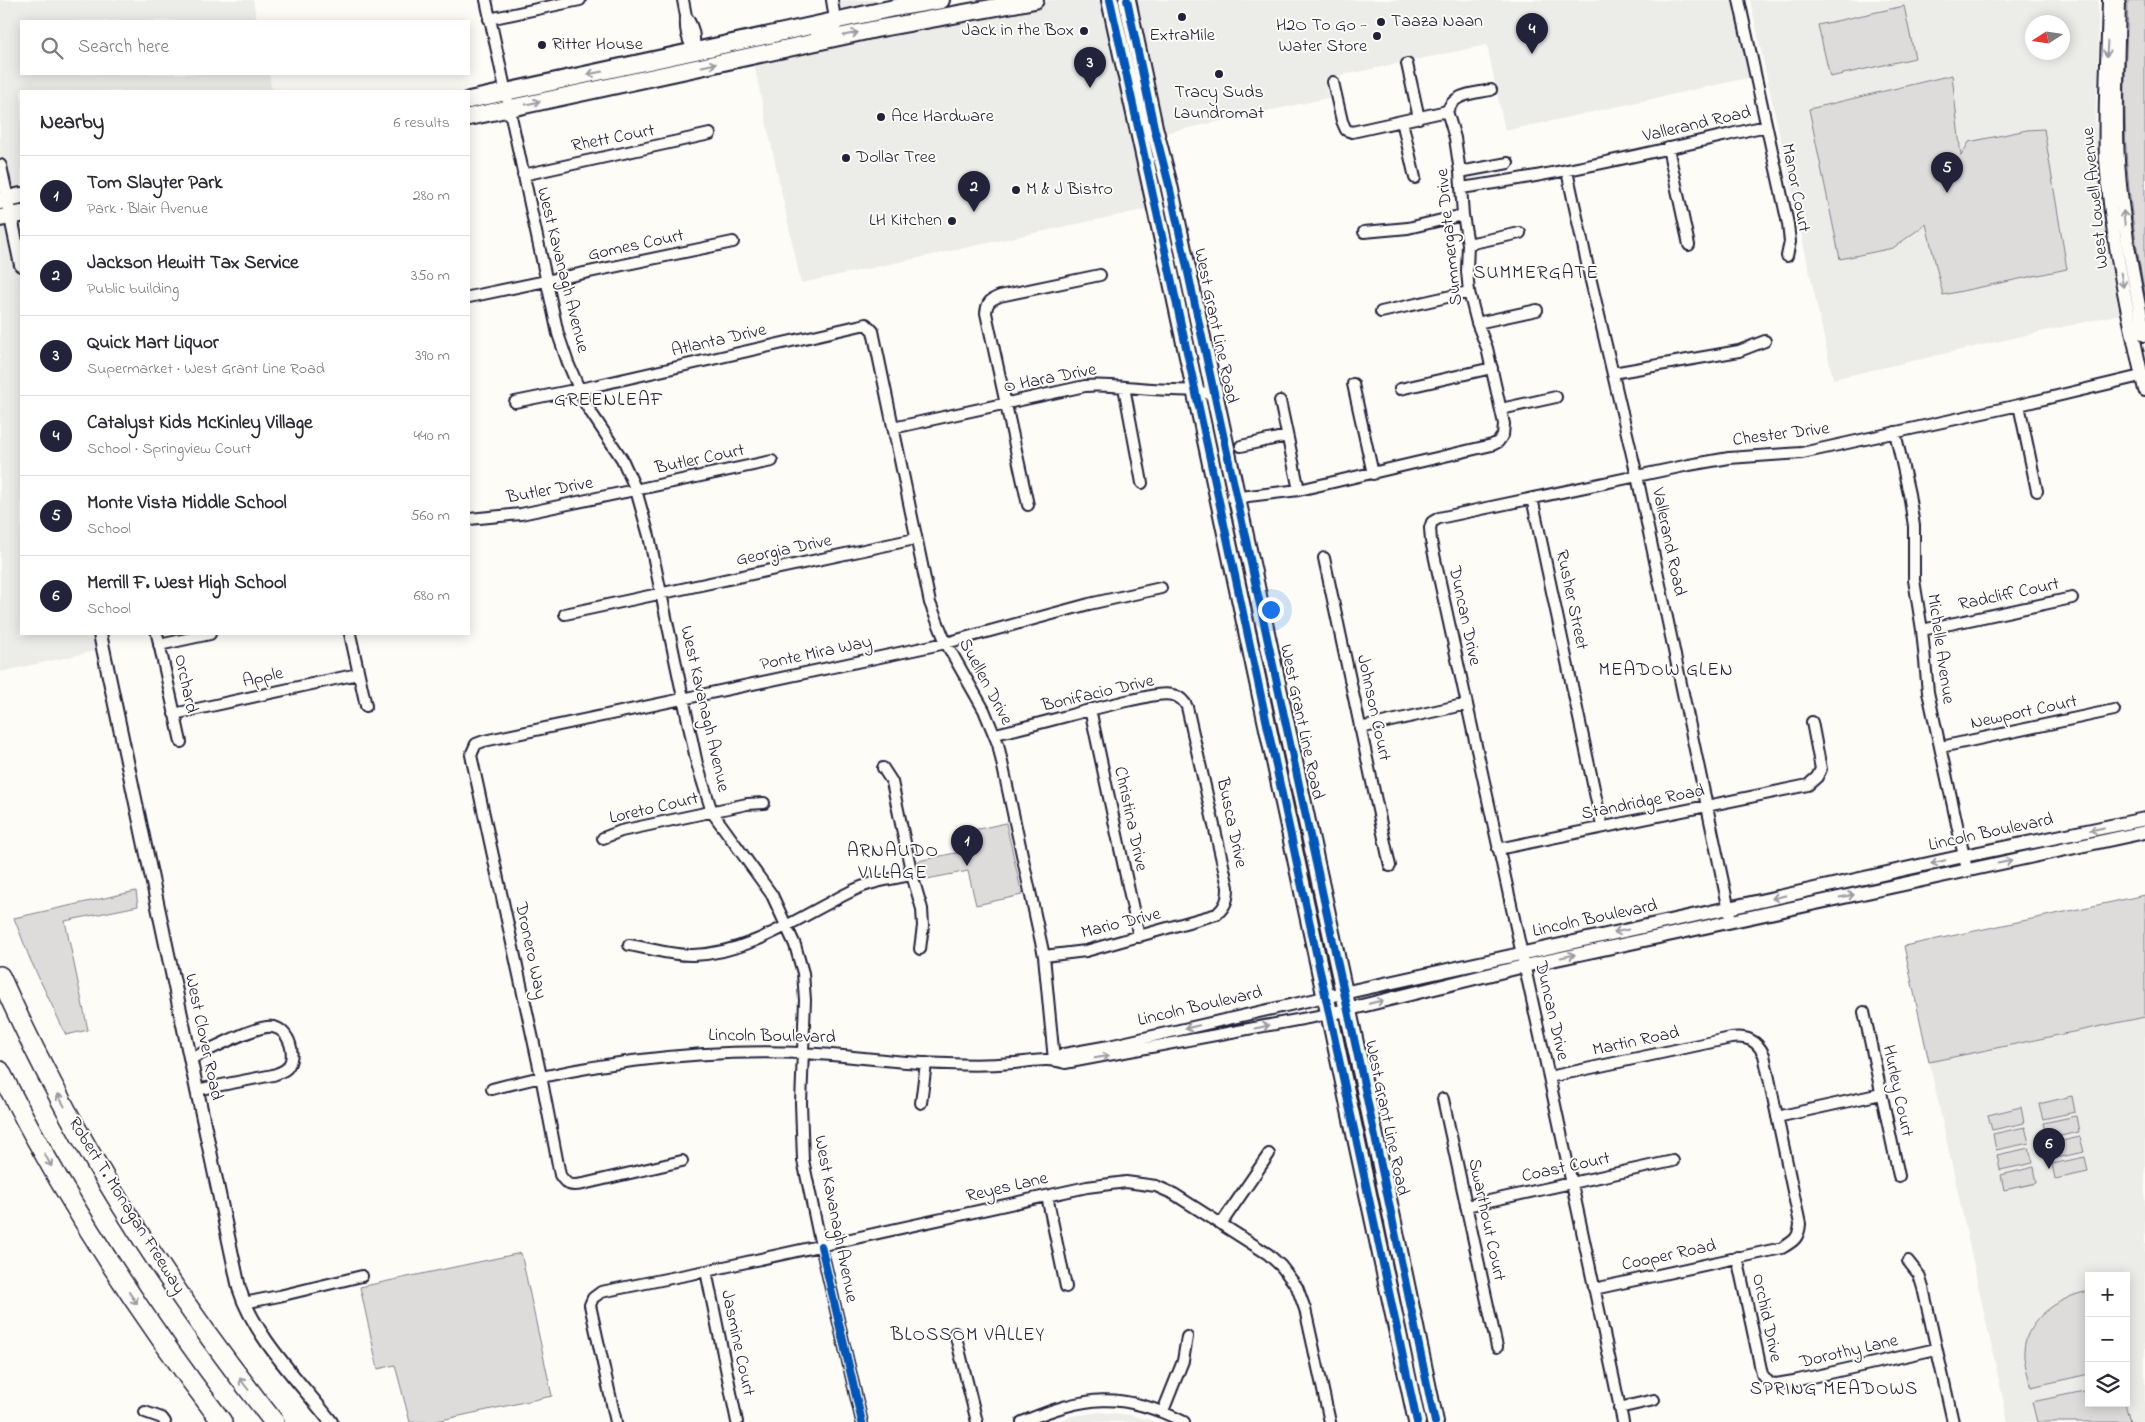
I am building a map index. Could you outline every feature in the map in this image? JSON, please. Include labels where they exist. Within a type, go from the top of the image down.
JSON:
[{"type":"highway","name":"Robert T. Monagan Freeway","points":[[1,977],[54,1087],[119,1201],[187,1304],[274,1422]]},
{"type":"highway","points":[[0,1071],[62,1186],[106,1256],[175,1359],[222,1422]]},
{"type":"main road","points":[[470,117],[507,100],[694,51],[941,0]]},
{"type":"main road","points":[[470,100],[507,100],[606,87],[876,29],[1035,0]]},
{"type":"main road","name":"West Grant Line Road","points":[[1110,0],[1418,1422]]},
{"type":"main road","name":"West Grant Line Road","points":[[1127,0],[1237,497],[1435,1422]]},
{"type":"main road","points":[[1164,243],[1171,250],[1180,269],[1187,272]]},
{"type":"street","name":"West Kavanagh Avenue","points":[[486,0],[558,334],[586,405],[622,460],[636,490],[649,536],[697,764],[712,812],[772,895],[795,945],[803,973],[806,1000],[801,1139],[821,1246],[862,1422]]},
{"type":"street","points":[[489,18],[580,0]]},
{"type":"street","points":[[606,87],[627,75],[688,61],[692,58],[694,51],[687,39],[683,0]]},
{"type":"street","points":[[775,50],[786,41],[834,29],[836,21],[832,0]]},
{"type":"street","name":"Vallerand Road","points":[[1461,188],[1568,171],[1766,126],[1739,0]]},
{"type":"street","name":"West Lowell Avenue","points":[[2109,0],[2104,105],[2106,162],[2114,231],[2145,390]]},
{"type":"street","name":"West Lowell Avenue","points":[[2118,0],[2116,104],[2118,162],[2125,229],[2145,335]]},
{"type":"street","points":[[1407,64],[1419,118]]},
{"type":"street","points":[[1332,82],[1342,121],[1346,130],[1352,132],[1447,111],[1451,102],[1456,98],[1491,90]]},
{"type":"street","name":"Summergate Drive","points":[[1220,501],[1237,497],[1299,490],[1373,474],[1492,445],[1498,442],[1503,435],[1501,409],[1492,368],[1469,292],[1468,244],[1463,214],[1460,172],[1455,138],[1447,111]]},
{"type":"street","points":[[1402,121],[1415,178]]},
{"type":"street","name":"Manor Court","points":[[1766,126],[1788,224],[1790,242],[1787,256]]},
{"type":"street","name":"Rhett Court","points":[[523,175],[710,134]]},
{"type":"street","points":[[1668,148],[1688,245]]},
{"type":"street","points":[[1460,172],[1508,164]]},
{"type":"street","points":[[0,166],[9,199],[20,260]]},
{"type":"street","name":"Vallerand Road","points":[[1568,171],[1637,476],[1730,915]]},
{"type":"street","points":[[1364,232],[1408,228],[1463,214]]},
{"type":"street","points":[[1468,244],[1520,233]]},
{"type":"street","name":"Gomes Court","points":[[470,298],[732,242]]},
{"type":"street","points":[[1028,505],[986,313],[987,305],[990,300],[1000,296],[1100,275]]},
{"type":"street","points":[[1381,312],[1469,292]]},
{"type":"street","points":[[1477,323],[1536,310]]},
{"type":"street","name":"Atlanta Drive","points":[[515,402],[579,390],[866,324]]},
{"type":"street","name":"Suellen Drive","points":[[866,324],[873,332],[876,343],[915,539],[930,603],[946,643],[984,710],[995,734],[1044,956],[1054,1060]]},
{"type":"street","points":[[1613,373],[1739,351],[1765,341]]},
{"type":"street","points":[[1400,389],[1492,368]]},
{"type":"street","name":"Chester Drive","points":[[1430,534],[1432,522],[1439,518],[1729,458],[1802,453],[2019,406],[2143,375]]},
{"type":"street","points":[[1353,384],[1373,474]]},
{"type":"street","name":"O Hara Drive","points":[[893,428],[1085,386],[1105,385],[1195,390],[1214,395]]},
{"type":"street","points":[[1124,387],[1142,483]]},
{"type":"street","points":[[1501,409],[1556,397]]},
{"type":"street","points":[[1280,401],[1299,490]]},
{"type":"street","points":[[2019,406],[2037,492]]},
{"type":"street","name":"Michelle Avenue","points":[[1895,432],[1914,526],[1914,580],[1922,630],[1928,692],[1967,870]]},
{"type":"street","points":[[1241,446],[1287,436]]},
{"type":"street","name":"Butler Court","points":[[636,490],[772,461]]},
{"type":"street","name":"Butler Drive","points":[[470,519],[521,514],[636,490]]},
{"type":"street","name":"Rusher Street","points":[[1532,498],[1602,826]]},
{"type":"street","name":"Duncan Drive","points":[[1430,534],[1623,1422]]},
{"type":"street","name":"Georgia Drive","points":[[565,614],[915,539]]},
{"type":"street","name":"Johnson Court","points":[[1324,558],[1390,866]]},
{"type":"street","name":"Ponte Mira Way","points":[[476,744],[946,643],[1089,604],[1161,588]]},
{"type":"street","name":"Radcliff Court","points":[[1922,630],[2072,598]]},
{"type":"street","name":"West Clover Road","points":[[100,635],[196,1090],[244,1303],[261,1333],[331,1422]]},
{"type":"street","name":"Orchard","points":[[157,635],[181,742]]},
{"type":"street","points":[[159,645],[205,635]]},
{"type":"street","points":[[350,635],[366,706]]},
{"type":"street","name":"Apple","points":[[174,714],[358,674]]},
{"type":"street","name":"Bonifacio Drive","points":[[995,734],[1037,725],[1090,709],[1156,695],[1172,695],[1183,699],[1188,706],[1191,723]]},
{"type":"street","points":[[1360,728],[1467,704]]},
{"type":"street","name":"Christina Drive","points":[[1090,709],[1139,937]]},
{"type":"street","name":"Newport Court","points":[[1941,747],[2114,710]]},
{"type":"street","name":"Standridge Road","points":[[1498,849],[1808,785],[1817,777],[1821,769],[1812,722]]},
{"type":"street","name":"Busca Drive","points":[[1191,723],[1228,887],[1228,898],[1224,908],[1206,919]]},
{"type":"street","name":"Dronero Way","points":[[476,744],[471,755],[541,1076],[560,1175],[565,1183],[571,1186],[682,1161]]},
{"type":"street","points":[[883,768],[892,782],[912,875],[922,909],[923,926],[920,949]]},
{"type":"street","name":"Loreto Court","points":[[603,838],[621,831],[764,803]]},
{"type":"street","name":"Lincoln Boulevard","points":[[492,1090],[541,1076],[625,1061],[734,1051],[804,1053],[926,1063],[1011,1063],[1054,1060],[1065,1063],[1094,1059],[1347,1010],[1964,856],[2145,819]]},
{"type":"street","name":"Lincoln Boulevard","points":[[1054,1060],[1064,1054],[1109,1046],[1521,953],[1967,870],[2145,832]]},
{"type":"street","points":[[629,945],[691,955],[711,953],[742,945],[787,927],[851,891],[880,880],[912,875]]},
{"type":"street","name":"Mario Drive","points":[[1044,956],[1086,951],[1206,919]]},
{"type":"street","name":"Hurley Court","points":[[1864,1012],[1899,1176]]},
{"type":"street","points":[[190,1058],[256,1028],[272,1027],[282,1030],[288,1038],[291,1052],[291,1062],[285,1070],[273,1075],[196,1090]]},
{"type":"street","name":"Martin Road","points":[[1549,1077],[1742,1037],[1751,1039],[1760,1046],[1764,1055],[1777,1117]]},
{"type":"street","points":[[922,1103],[926,1063]]},
{"type":"street","points":[[1777,1117],[1881,1094]]},
{"type":"street","name":"Swarthout Court","points":[[1444,1099],[1497,1347]]},
{"type":"street","name":"Cooper Road","points":[[1594,1289],[1782,1248],[1794,1241],[1799,1235],[1800,1224],[1777,1117]]},
{"type":"street","points":[[1222,1224],[1269,1154]]},
{"type":"street","name":"Coast Court","points":[[1466,1206],[1673,1161]]},
{"type":"street","name":"Reyes Lane","points":[[616,1422],[590,1305],[593,1298],[600,1292],[706,1271],[1087,1187],[1126,1182],[1146,1183],[1174,1194],[1268,1254],[1281,1266],[1297,1286],[1305,1309],[1330,1422]]},
{"type":"street","points":[[1047,1196],[1066,1287]]},
{"type":"street","name":"Orchid Drive","points":[[1737,1257],[1762,1374],[1769,1383]]},
{"type":"street","points":[[1908,1261],[1919,1275],[1921,1282],[1953,1422]]},
{"type":"street","name":"Jasmine Court","points":[[706,1271],[737,1422]]},
{"type":"street","points":[[244,1303],[362,1276]]},
{"type":"street","points":[[955,1333],[977,1422]]},
{"type":"street","points":[[1163,1411],[1183,1361],[1187,1337]]},
{"type":"street","name":"Dorothy Lane","points":[[1769,1383],[1776,1384],[1794,1381],[1936,1349]]},
{"type":"street","points":[[1022,1422],[1060,1406],[1091,1400],[1112,1399],[1134,1402],[1163,1411],[1184,1422]]},
{"type":"street","points":[[1620,1408],[1654,1400]]},
{"type":"street","points":[[145,1412],[162,1418],[165,1422]]},
{"type":"shaded area","points":[[0,0],[253,0],[257,20],[20,20],[20,75],[269,75],[272,90],[20,90],[20,193],[9,196],[20,217],[20,635],[105,635],[109,648],[0,672]]},
{"type":"shaded area","points":[[837,0],[928,0],[841,17]]},
{"type":"shaded area","points":[[1050,0],[1106,0],[1152,208],[801,283],[753,60]]},
{"type":"shaded area","points":[[1132,0],[1735,0],[1752,77],[1505,131],[1487,45],[1324,79],[1328,98],[1160,134]]},
{"type":"shaded area","points":[[1750,0],[2098,0],[2098,72],[2095,120],[2110,265],[2120,314],[1833,379]]},
{"type":"shaded area","points":[[2128,0],[2145,0],[2145,295],[2128,183],[2125,138]]},
{"type":"shaded area","points":[[1904,6],[1915,58],[1830,77],[1818,25]]},
{"type":"shaded area","points":[[1952,75],[1961,156],[1969,142],[2027,130],[2044,129],[2067,269],[1943,295],[1926,224],[1893,248],[1840,259],[1809,109]]},
{"type":"shaded area","points":[[1006,823],[1022,895],[976,905],[968,871],[922,880],[918,861],[964,851],[960,833]]},
{"type":"shaded area","points":[[136,891],[138,906],[65,921],[88,1030],[66,1035],[30,959],[14,918]]},
{"type":"shaded area","points":[[2145,895],[2145,1422],[2008,1422],[1904,946]]},
{"type":"shaded area","points":[[2145,895],[2145,1017],[1929,1062],[1904,946]]},
{"type":"shaded area","points":[[2072,1096],[2075,1112],[2043,1119],[2039,1104]]},
{"type":"shaded area","points":[[2021,1107],[2024,1123],[1992,1130],[1988,1115]]},
{"type":"shaded area","points":[[2076,1116],[2079,1132],[2047,1139],[2043,1123]]},
{"type":"shaded area","points":[[2025,1127],[2029,1143],[1996,1150],[1993,1134]]},
{"type":"shaded area","points":[[2080,1137],[2084,1152],[2051,1159],[2048,1144]]},
{"type":"shaded area","points":[[2029,1148],[2033,1163],[2000,1170],[1997,1155]]},
{"type":"shaded area","points":[[2085,1157],[2088,1172],[2055,1179],[2052,1164]]},
{"type":"shaded area","points":[[2034,1167],[2037,1183],[2004,1190],[2001,1175]]},
{"type":"shaded area","points":[[521,1253],[552,1396],[432,1422],[410,1422],[395,1365],[378,1369],[360,1287]]},
{"type":"shaded area","points":[[2085,1292],[2085,1375],[2031,1387],[2024,1357],[2025,1344],[2029,1333],[2035,1322],[2044,1313],[2054,1305]]},
{"type":"shaded area","points":[[2085,1391],[2085,1407],[2126,1407],[2130,1422],[2037,1422],[2032,1402]]},
{"type":"shaded area","points":[[1100,1412],[1131,1415],[1156,1422],[1058,1422],[1072,1416]]},
{"type":"cycle path","points":[[1110,0],[1417,1422]]},
{"type":"cycle path","points":[[1127,0],[1154,127],[1169,185],[1363,1080],[1435,1422]]},
{"type":"cycle path","points":[[821,1246],[862,1422]]},
{"type":"place","name":"ExtraMile","points":[[1182,17]]},
{"type":"place","name":"Taaza Naan","points":[[1381,22]]},
{"type":"place","name":"Jack in the Box","points":[[1084,31]]},
{"type":"place","name":"H2O To Go - Water Store","points":[[1377,36]]},
{"type":"place","name":"Ritter House","points":[[542,45]]},
{"type":"place","name":"Catalyst Kids McKinley Village","points":[[1532,54]]},
{"type":"place","name":"Tracy Suds Laundromat","points":[[1219,74]]},
{"type":"place","name":"Quick Mart Liquor","points":[[1090,88]]},
{"type":"place","name":"Ace Hardware","points":[[881,117]]},
{"type":"place","name":"Dollar Tree","points":[[846,158]]},
{"type":"place","name":"M & J Bistro","points":[[1016,190]]},
{"type":"place","name":"Monte Vista Middle School","points":[[1947,193]]},
{"type":"place","name":"Jackson Hewitt Tax Service","points":[[974,212]]},
{"type":"place","name":"LH Kitchen","points":[[952,221]]},
{"type":"place","name":"Tom Slayter Park","points":[[967,866]]},
{"type":"place","name":"Merrill F. West High School","points":[[2049,1169]]},
{"type":"district","name":"SUMMERGATE","points":[[1536,273]]},
{"type":"district","name":"GREENLEAF","points":[[609,400]]},
{"type":"district","name":"MEADOW GLEN","points":[[1666,670]]},
{"type":"district","name":"ARNAUDO VILLAGE","points":[[893,862]]},
{"type":"district","name":"BLOSSOM VALLEY","points":[[968,1335]]},
{"type":"district","name":"SPRING MEADOWS","points":[[1834,1389]]}]
